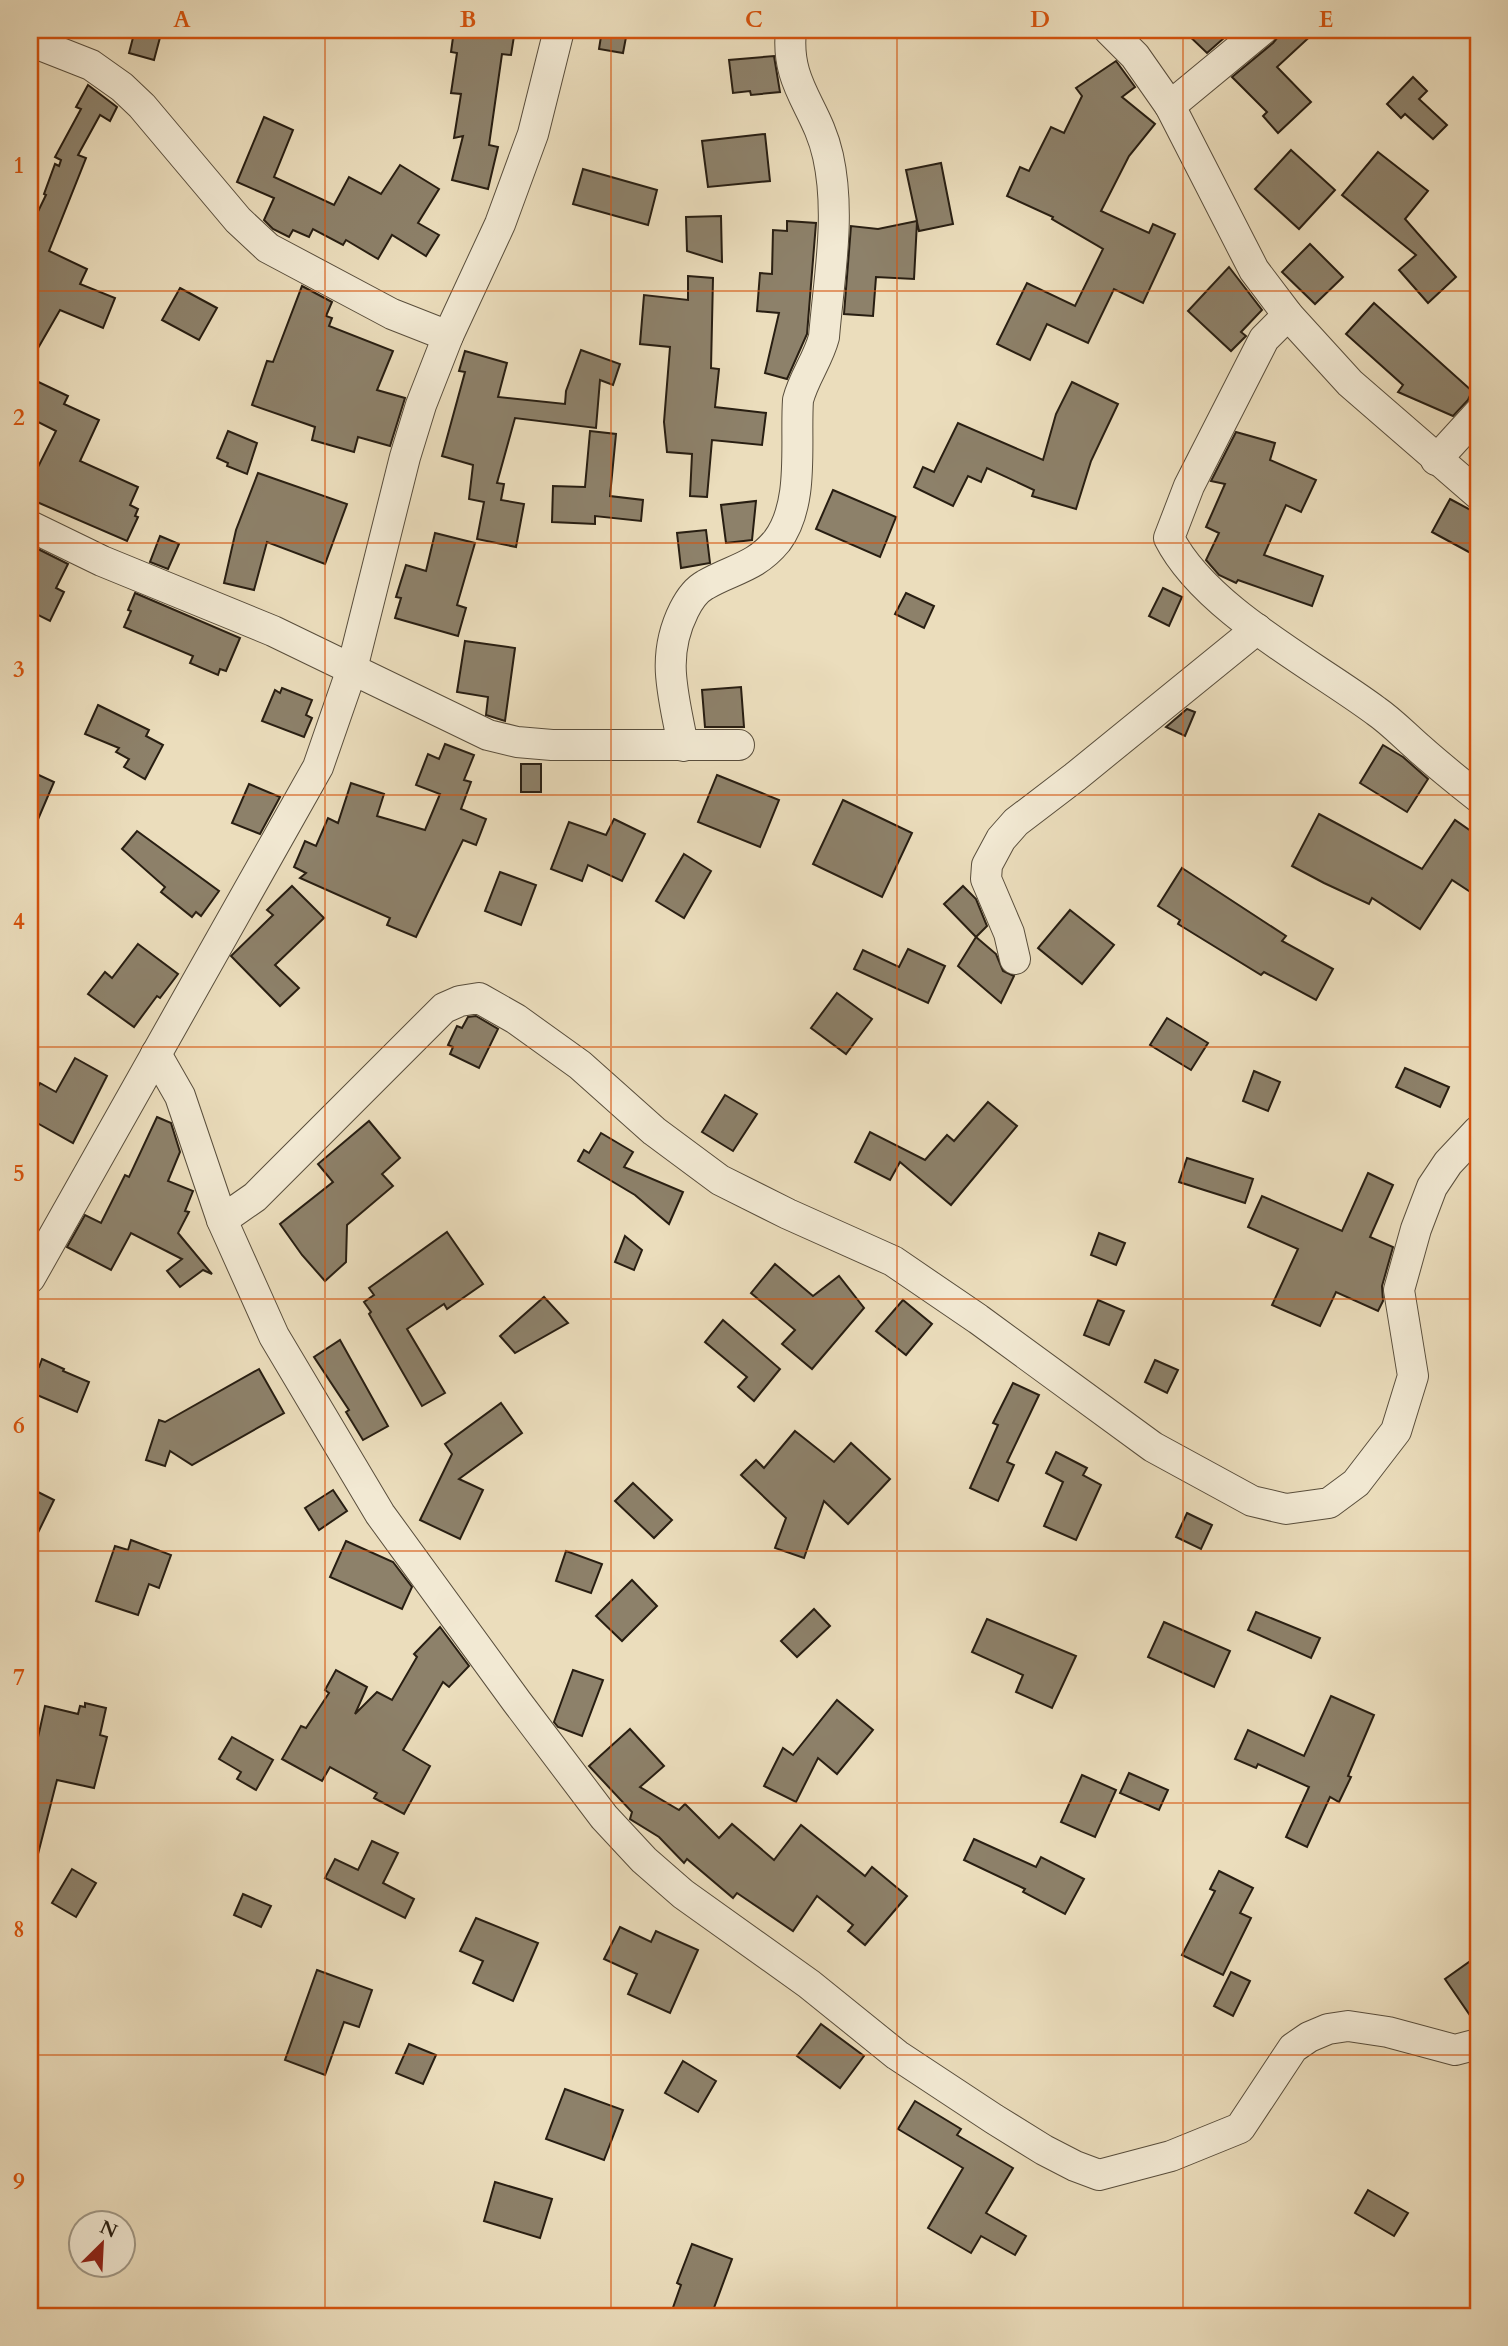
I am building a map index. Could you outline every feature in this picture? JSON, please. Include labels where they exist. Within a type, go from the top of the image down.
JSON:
[{"type":"street","points":[[30,1278],[318,767],[352,669],[405,457],[421,405],[448,336],[500,224],[528,146],[559,30]]},
{"type":"street","points":[[683,746],[671,679],[670,653],[676,626],[689,601],[701,587],[752,565],[777,540],[788,521],[796,499],[798,400],[802,384],[819,355],[824,337],[835,202],[822,134],[790,65],[791,30]]},
{"type":"street","points":[[1109,30],[1135,56],[1170,106],[1254,270],[1288,315],[1350,383],[1478,494]]},
{"type":"street","points":[[1170,106],[1262,30]]},
{"type":"street","points":[[30,41],[91,65],[122,87],[142,106],[237,220],[268,248],[392,314],[448,336]]},
{"type":"street","points":[[1288,315],[1264,340],[1189,486],[1169,538],[1179,559],[1256,629],[1379,712],[1478,797]]},
{"type":"street","points":[[1436,460],[1478,414]]},
{"type":"street","points":[[30,526],[102,561],[273,631],[488,736],[552,745],[739,745]]},
{"type":"street","points":[[1015,958],[1009,933],[986,879],[987,865],[1001,839],[1016,822],[1256,629]]},
{"type":"street","points":[[222,1220],[255,1197],[444,1008],[460,1001],[479,998],[516,1019],[580,1065],[654,1131],[720,1180],[892,1261],[978,1319],[1153,1447],[1252,1501],[1286,1509],[1329,1503],[1356,1483],[1396,1431],[1413,1376],[1399,1290],[1416,1229],[1432,1187],[1448,1163],[1478,1130]]},
{"type":"street","points":[[156,1054],[180,1096],[222,1220],[274,1336],[380,1514],[604,1818],[644,1860],[684,1894],[809,1984],[897,2055],[994,2119],[1075,2166],[1099,2175],[1171,2156],[1240,2128],[1293,2048],[1328,2029],[1348,2026],[1388,2032],[1455,2050],[1478,2044]]},
{"type":"building","points":[[135,30],[162,30],[154,60],[129,53]]},
{"type":"building","points":[[454,30],[515,30],[511,55],[502,54],[489,145],[498,147],[488,189],[452,180],[463,136],[454,138],[461,94],[451,93],[457,53],[451,52]]},
{"type":"building","points":[[602,30],[627,32],[623,53],[599,49]]},
{"type":"building","points":[[1183,30],[1216,30],[1224,38],[1207,53]]},
{"type":"building","points":[[1279,30],[1317,30],[1277,67],[1311,102],[1278,133],[1263,116],[1267,112],[1232,77],[1273,43]]},
{"type":"building","points":[[774,56],[780,92],[751,95],[750,91],[733,93],[729,60]]},
{"type":"building","points":[[1116,61],[1135,87],[1122,97],[1155,124],[1129,156],[1101,211],[1149,233],[1153,224],[1175,234],[1143,303],[1114,289],[1088,343],[1047,324],[1030,360],[997,344],[1027,283],[1075,306],[1103,249],[1052,219],[1053,217],[1007,196],[1020,167],[1029,171],[1051,127],[1064,133],[1082,96],[1076,88]]},
{"type":"building","points":[[1413,77],[1427,91],[1419,99],[1447,125],[1433,139],[1405,114],[1401,118],[1387,104]]},
{"type":"building","points":[[88,85],[117,107],[110,121],[100,115],[78,155],[86,158],[49,251],[87,269],[80,284],[115,298],[103,328],[60,310],[30,362],[30,228],[46,195],[44,194],[55,164],[59,166],[61,160],[55,157],[81,109],[76,107]]},
{"type":"building","points":[[264,117],[293,130],[274,177],[334,205],[349,177],[381,194],[400,165],[439,189],[418,223],[439,235],[426,256],[392,235],[378,259],[346,240],[343,245],[313,229],[309,237],[293,230],[289,237],[273,229],[264,220],[274,198],[237,182]]},
{"type":"building","points":[[765,134],[770,181],[708,187],[702,141]]},
{"type":"building","points":[[1291,150],[1335,190],[1299,229],[1255,189]]},
{"type":"building","points":[[1378,152],[1428,191],[1405,219],[1456,277],[1428,303],[1399,270],[1416,255],[1342,195]]},
{"type":"building","points":[[941,163],[953,224],[919,231],[917,222],[914,279],[876,277],[873,316],[844,314],[851,226],[878,229],[917,221],[906,170]]},
{"type":"building","points":[[583,169],[657,190],[648,225],[573,204]]},
{"type":"building","points":[[721,216],[722,262],[687,251],[686,217]]},
{"type":"building","points":[[787,221],[816,223],[807,334],[787,379],[765,373],[779,313],[757,311],[760,273],[772,274],[773,230],[787,231]]},
{"type":"building","points":[[1310,244],[1343,277],[1315,304],[1282,272]]},
{"type":"building","points":[[1229,267],[1262,310],[1241,332],[1246,336],[1231,351],[1188,311]]},
{"type":"building","points":[[688,276],[713,278],[711,368],[719,369],[715,407],[766,413],[762,445],[712,440],[707,497],[690,496],[692,454],[667,452],[664,422],[670,347],[640,344],[644,295],[688,300]]},
{"type":"building","points":[[302,286],[332,302],[326,316],[332,318],[329,326],[393,351],[377,390],[405,398],[390,446],[358,437],[354,452],[312,440],[315,427],[252,405],[267,361],[273,362]]},
{"type":"building","points":[[180,288],[217,308],[199,340],[162,320]]},
{"type":"building","points":[[1374,303],[1472,391],[1468,400],[1453,416],[1398,392],[1403,385],[1346,334]]},
{"type":"building","points":[[581,350],[620,364],[613,385],[600,380],[596,428],[515,418],[497,483],[504,484],[501,500],[524,504],[516,547],[477,539],[484,502],[469,499],[473,465],[442,456],[465,372],[459,371],[465,351],[507,363],[498,397],[565,404],[566,391]]},
{"type":"building","points":[[30,378],[68,396],[64,404],[99,420],[80,461],[138,487],[130,505],[138,509],[135,516],[138,517],[127,541],[30,499],[30,483],[56,431],[30,418]]},
{"type":"building","points":[[1072,382],[1118,404],[1091,461],[1076,509],[1032,496],[1034,490],[987,468],[981,482],[968,476],[953,506],[914,487],[923,467],[934,472],[958,423],[1043,460],[1056,414]]},
{"type":"building","points":[[228,431],[257,443],[247,474],[227,466],[228,463],[217,458]]},
{"type":"building","points":[[590,431],[616,434],[610,496],[643,500],[641,521],[595,516],[595,524],[552,522],[553,486],[585,487]]},
{"type":"building","points":[[1236,432],[1275,443],[1270,460],[1316,480],[1301,512],[1286,505],[1264,555],[1323,576],[1312,606],[1238,580],[1236,583],[1219,575],[1206,560],[1219,533],[1206,527],[1225,484],[1211,481]]},
{"type":"building","points":[[258,473],[347,504],[325,564],[267,542],[254,590],[224,583],[236,530]]},
{"type":"building","points":[[833,490],[896,517],[880,557],[816,529]]},
{"type":"building","points":[[1450,499],[1478,514],[1478,557],[1432,532]]},
{"type":"building","points":[[756,501],[752,540],[726,543],[721,505]]},
{"type":"building","points":[[706,530],[710,563],[681,568],[677,533]]},
{"type":"building","points":[[435,533],[475,543],[457,605],[466,608],[458,636],[395,618],[401,598],[396,597],[406,565],[426,571]]},
{"type":"building","points":[[160,536],[179,544],[168,569],[150,562]]},
{"type":"building","points":[[30,545],[68,564],[56,588],[64,592],[50,621],[30,611]]},
{"type":"building","points":[[1163,588],[1182,597],[1169,626],[1149,616]]},
{"type":"building","points":[[135,593],[240,638],[226,671],[220,669],[218,675],[190,663],[193,656],[124,627]]},
{"type":"building","points":[[906,593],[934,606],[924,628],[895,614]]},
{"type":"building","points":[[465,641],[515,648],[505,721],[486,715],[488,697],[457,692]]},
{"type":"building","points":[[741,687],[744,727],[705,727],[702,690]]},
{"type":"building","points":[[282,688],[312,700],[306,715],[312,718],[304,737],[262,721],[275,690],[280,693]]},
{"type":"building","points":[[98,705],[149,730],[146,736],[163,745],[145,779],[124,767],[129,759],[116,752],[119,748],[85,734]]},
{"type":"building","points":[[1187,709],[1195,712],[1185,736],[1166,727]]},
{"type":"building","points":[[445,744],[474,755],[464,780],[471,782],[461,809],[486,819],[476,845],[463,840],[416,937],[387,925],[390,918],[300,878],[306,873],[294,867],[305,841],[316,846],[328,818],[338,823],[351,783],[384,794],[377,816],[425,830],[440,794],[416,785],[428,754],[439,759]]},
{"type":"building","points":[[1383,745],[1403,757],[1428,779],[1407,812],[1360,783]]},
{"type":"building","points":[[521,764],[541,764],[541,792],[521,792]]},
{"type":"building","points":[[30,771],[54,782],[30,838]]},
{"type":"building","points":[[717,775],[779,800],[760,847],[698,822]]},
{"type":"building","points":[[249,784],[280,797],[260,834],[232,823]]},
{"type":"building","points":[[843,800],[912,833],[882,897],[813,864]]},
{"type":"building","points":[[1319,814],[1422,869],[1455,820],[1478,836],[1478,897],[1452,880],[1420,929],[1372,898],[1369,904],[1324,883],[1292,866]]},
{"type":"building","points":[[614,819],[645,834],[622,881],[588,865],[582,881],[551,869],[569,822],[606,835]]},
{"type":"building","points":[[137,831],[219,891],[201,916],[196,912],[192,917],[161,892],[165,887],[122,849]]},
{"type":"building","points":[[684,854],[711,871],[684,918],[656,901]]},
{"type":"building","points":[[1182,868],[1286,936],[1282,941],[1333,969],[1316,1000],[1264,972],[1261,975],[1178,924],[1180,920],[1158,906]]},
{"type":"building","points":[[500,872],[536,885],[521,925],[485,911]]},
{"type":"building","points":[[292,886],[324,918],[275,965],[299,988],[280,1006],[231,956],[273,915],[267,910]]},
{"type":"building","points":[[963,886],[976,899],[987,926],[976,937],[944,904]]},
{"type":"building","points":[[1070,910],[1114,945],[1082,984],[1038,948]]},
{"type":"building","points":[[976,937],[996,954],[1003,971],[1014,976],[1001,1003],[958,966]]},
{"type":"building","points":[[138,944],[178,974],[160,998],[157,996],[134,1027],[88,994],[105,972],[112,978]]},
{"type":"building","points":[[908,949],[945,966],[928,1003],[854,969],[863,950],[899,967]]},
{"type":"building","points":[[837,993],[872,1019],[846,1054],[811,1028]]},
{"type":"building","points":[[476,1016],[498,1029],[479,1068],[450,1054],[453,1047],[448,1045],[457,1026],[462,1028],[468,1017]]},
{"type":"building","points":[[1167,1018],[1208,1043],[1191,1070],[1150,1045]]},
{"type":"building","points":[[75,1058],[107,1076],[73,1143],[30,1119],[30,1101],[40,1083],[56,1092]]},
{"type":"building","points":[[1405,1068],[1449,1087],[1440,1107],[1396,1087]]},
{"type":"building","points":[[1254,1071],[1280,1082],[1268,1111],[1243,1101]]},
{"type":"building","points":[[725,1095],[757,1114],[733,1151],[702,1132]]},
{"type":"building","points":[[988,1102],[1017,1126],[951,1205],[900,1162],[890,1180],[855,1162],[870,1132],[925,1160],[947,1135],[954,1141]]},
{"type":"building","points":[[157,1117],[171,1123],[180,1152],[168,1181],[193,1191],[185,1211],[189,1212],[178,1233],[212,1274],[203,1270],[180,1287],[167,1271],[182,1259],[131,1233],[111,1270],[67,1247],[85,1215],[101,1223],[125,1175],[129,1177]]},
{"type":"building","points":[[369,1121],[400,1158],[382,1174],[393,1186],[347,1225],[346,1262],[325,1281],[280,1224],[333,1182],[318,1164]]},
{"type":"building","points":[[601,1133],[633,1152],[624,1167],[683,1192],[669,1224],[635,1195],[578,1161],[584,1150],[589,1153]]},
{"type":"building","points":[[1187,1158],[1253,1179],[1245,1203],[1179,1182]]},
{"type":"building","points":[[1368,1173],[1393,1185],[1370,1237],[1393,1247],[1382,1286],[1383,1301],[1378,1311],[1336,1292],[1320,1326],[1272,1305],[1298,1249],[1248,1227],[1262,1196],[1342,1231]]},
{"type":"building","points":[[447,1232],[483,1284],[447,1309],[444,1304],[407,1329],[445,1393],[422,1406],[364,1302],[374,1295],[369,1288]]},
{"type":"building","points":[[1099,1233],[1125,1243],[1116,1265],[1091,1255]]},
{"type":"building","points":[[625,1236],[642,1250],[634,1270],[615,1262]]},
{"type":"building","points":[[775,1264],[813,1296],[839,1276],[864,1308],[812,1369],[782,1344],[795,1330],[751,1293]]},
{"type":"building","points":[[544,1297],[568,1323],[515,1353],[500,1336]]},
{"type":"building","points":[[903,1300],[932,1324],[906,1355],[876,1331]]},
{"type":"building","points":[[1098,1300],[1124,1311],[1109,1345],[1084,1335]]},
{"type":"building","points":[[723,1320],[780,1369],[754,1401],[738,1387],[747,1377],[705,1342]]},
{"type":"building","points":[[340,1340],[388,1426],[363,1440],[346,1412],[349,1410],[314,1357]]},
{"type":"building","points":[[42,1359],[89,1382],[77,1412],[30,1392],[30,1363],[39,1367]]},
{"type":"building","points":[[1155,1360],[1178,1370],[1167,1393],[1145,1382]]},
{"type":"building","points":[[259,1369],[284,1413],[192,1465],[170,1451],[165,1466],[146,1460],[159,1420],[165,1422]]},
{"type":"building","points":[[1013,1383],[1039,1395],[1007,1462],[1014,1465],[998,1501],[970,1488],[998,1425],[993,1423]]},
{"type":"building","points":[[501,1403],[522,1433],[459,1479],[483,1490],[460,1539],[420,1520],[452,1454],[445,1444]]},
{"type":"building","points":[[795,1431],[834,1462],[851,1443],[890,1479],[848,1524],[824,1501],[804,1558],[775,1548],[786,1518],[741,1475],[756,1460],[764,1468]]},
{"type":"building","points":[[1056,1452],[1087,1468],[1083,1475],[1101,1485],[1076,1540],[1044,1526],[1063,1482],[1046,1473]]},
{"type":"building","points":[[633,1483],[672,1520],[654,1538],[615,1501]]},
{"type":"building","points":[[30,1488],[54,1500],[30,1549]]},
{"type":"building","points":[[333,1490],[347,1511],[319,1530],[305,1508]]},
{"type":"building","points":[[1187,1513],[1212,1525],[1201,1549],[1176,1537]]},
{"type":"building","points":[[131,1540],[171,1555],[159,1588],[149,1584],[138,1615],[96,1601],[115,1546],[128,1550]]},
{"type":"building","points":[[346,1541],[393,1562],[412,1587],[402,1609],[330,1577]]},
{"type":"building","points":[[566,1551],[602,1564],[591,1593],[556,1581]]},
{"type":"building","points":[[632,1580],[657,1606],[622,1641],[596,1616]]},
{"type":"building","points":[[814,1609],[830,1626],[797,1657],[781,1641]]},
{"type":"building","points":[[1256,1612],[1320,1638],[1311,1658],[1248,1630]]},
{"type":"building","points":[[987,1619],[1076,1656],[1052,1708],[1016,1692],[1023,1675],[972,1652]]},
{"type":"building","points":[[1164,1622],[1230,1651],[1214,1687],[1148,1657]]},
{"type":"building","points":[[440,1627],[469,1666],[449,1687],[443,1682],[403,1750],[430,1766],[404,1814],[374,1798],[377,1793],[330,1767],[322,1781],[282,1759],[301,1726],[306,1728],[329,1693],[325,1690],[336,1670],[367,1687],[355,1714],[377,1692],[392,1700],[417,1657],[414,1654]]},
{"type":"building","points":[[573,1670],[603,1680],[582,1736],[558,1727],[554,1722]]},
{"type":"building","points":[[1331,1696],[1374,1715],[1339,1802],[1330,1797],[1307,1847],[1286,1837],[1309,1787],[1258,1764],[1256,1768],[1235,1759],[1248,1730],[1304,1756]]},
{"type":"building","points":[[837,1700],[873,1730],[837,1774],[818,1758],[796,1802],[764,1786],[783,1748],[793,1755]]},
{"type":"building","points":[[85,1703],[106,1708],[100,1735],[107,1737],[94,1788],[57,1780],[37,1858],[30,1857],[30,1773],[45,1706],[78,1714],[80,1706],[85,1707]]},
{"type":"building","points":[[630,1729],[664,1766],[640,1787],[679,1810],[685,1804],[719,1838],[732,1824],[774,1860],[801,1825],[865,1876],[872,1867],[907,1896],[865,1945],[848,1931],[853,1925],[817,1896],[793,1931],[737,1893],[733,1898],[687,1859],[684,1863],[659,1837],[630,1819],[632,1812],[589,1766]]},
{"type":"building","points":[[232,1737],[273,1760],[256,1790],[237,1779],[241,1772],[219,1759]]},
{"type":"building","points":[[1129,1773],[1168,1790],[1159,1810],[1120,1793]]},
{"type":"building","points":[[1082,1775],[1116,1790],[1095,1837],[1061,1822]]},
{"type":"building","points":[[974,1839],[1036,1867],[1041,1857],[1084,1879],[1065,1914],[1023,1892],[1025,1889],[964,1860]]},
{"type":"building","points":[[372,1841],[398,1853],[383,1883],[414,1899],[405,1918],[325,1878],[335,1859],[358,1870]]},
{"type":"building","points":[[72,1869],[96,1883],[76,1917],[52,1903]]},
{"type":"building","points":[[1219,1871],[1253,1888],[1240,1913],[1251,1918],[1223,1975],[1182,1955],[1215,1891],[1210,1889]]},
{"type":"building","points":[[243,1894],[271,1906],[261,1927],[234,1915]]},
{"type":"building","points":[[476,1918],[538,1943],[513,2001],[473,1983],[483,1961],[460,1951]]},
{"type":"building","points":[[620,1927],[651,1942],[656,1931],[698,1950],[670,2013],[628,1994],[637,1974],[604,1959]]},
{"type":"building","points":[[1469,1962],[1478,1976],[1478,2027],[1445,1979]]},
{"type":"building","points":[[317,1970],[372,1990],[359,2027],[344,2022],[325,2075],[285,2060]]},
{"type":"building","points":[[1231,1972],[1250,1981],[1233,2016],[1214,2006]]},
{"type":"building","points":[[821,2024],[864,2056],[840,2088],[797,2056]]},
{"type":"building","points":[[409,2044],[436,2055],[423,2084],[396,2073]]},
{"type":"building","points":[[683,2061],[716,2081],[698,2112],[665,2093]]},
{"type":"building","points":[[565,2089],[623,2110],[604,2160],[546,2139]]},
{"type":"building","points":[[915,2101],[961,2129],[957,2135],[1013,2168],[986,2213],[1026,2236],[1015,2255],[981,2236],[971,2253],[928,2228],[963,2168],[898,2129]]},
{"type":"building","points":[[495,2182],[552,2199],[540,2238],[484,2221]]},
{"type":"building","points":[[1368,2190],[1408,2213],[1394,2236],[1355,2213]]},
{"type":"building","points":[[692,2244],[732,2259],[711,2316],[670,2316],[681,2285],[677,2283]]}]
